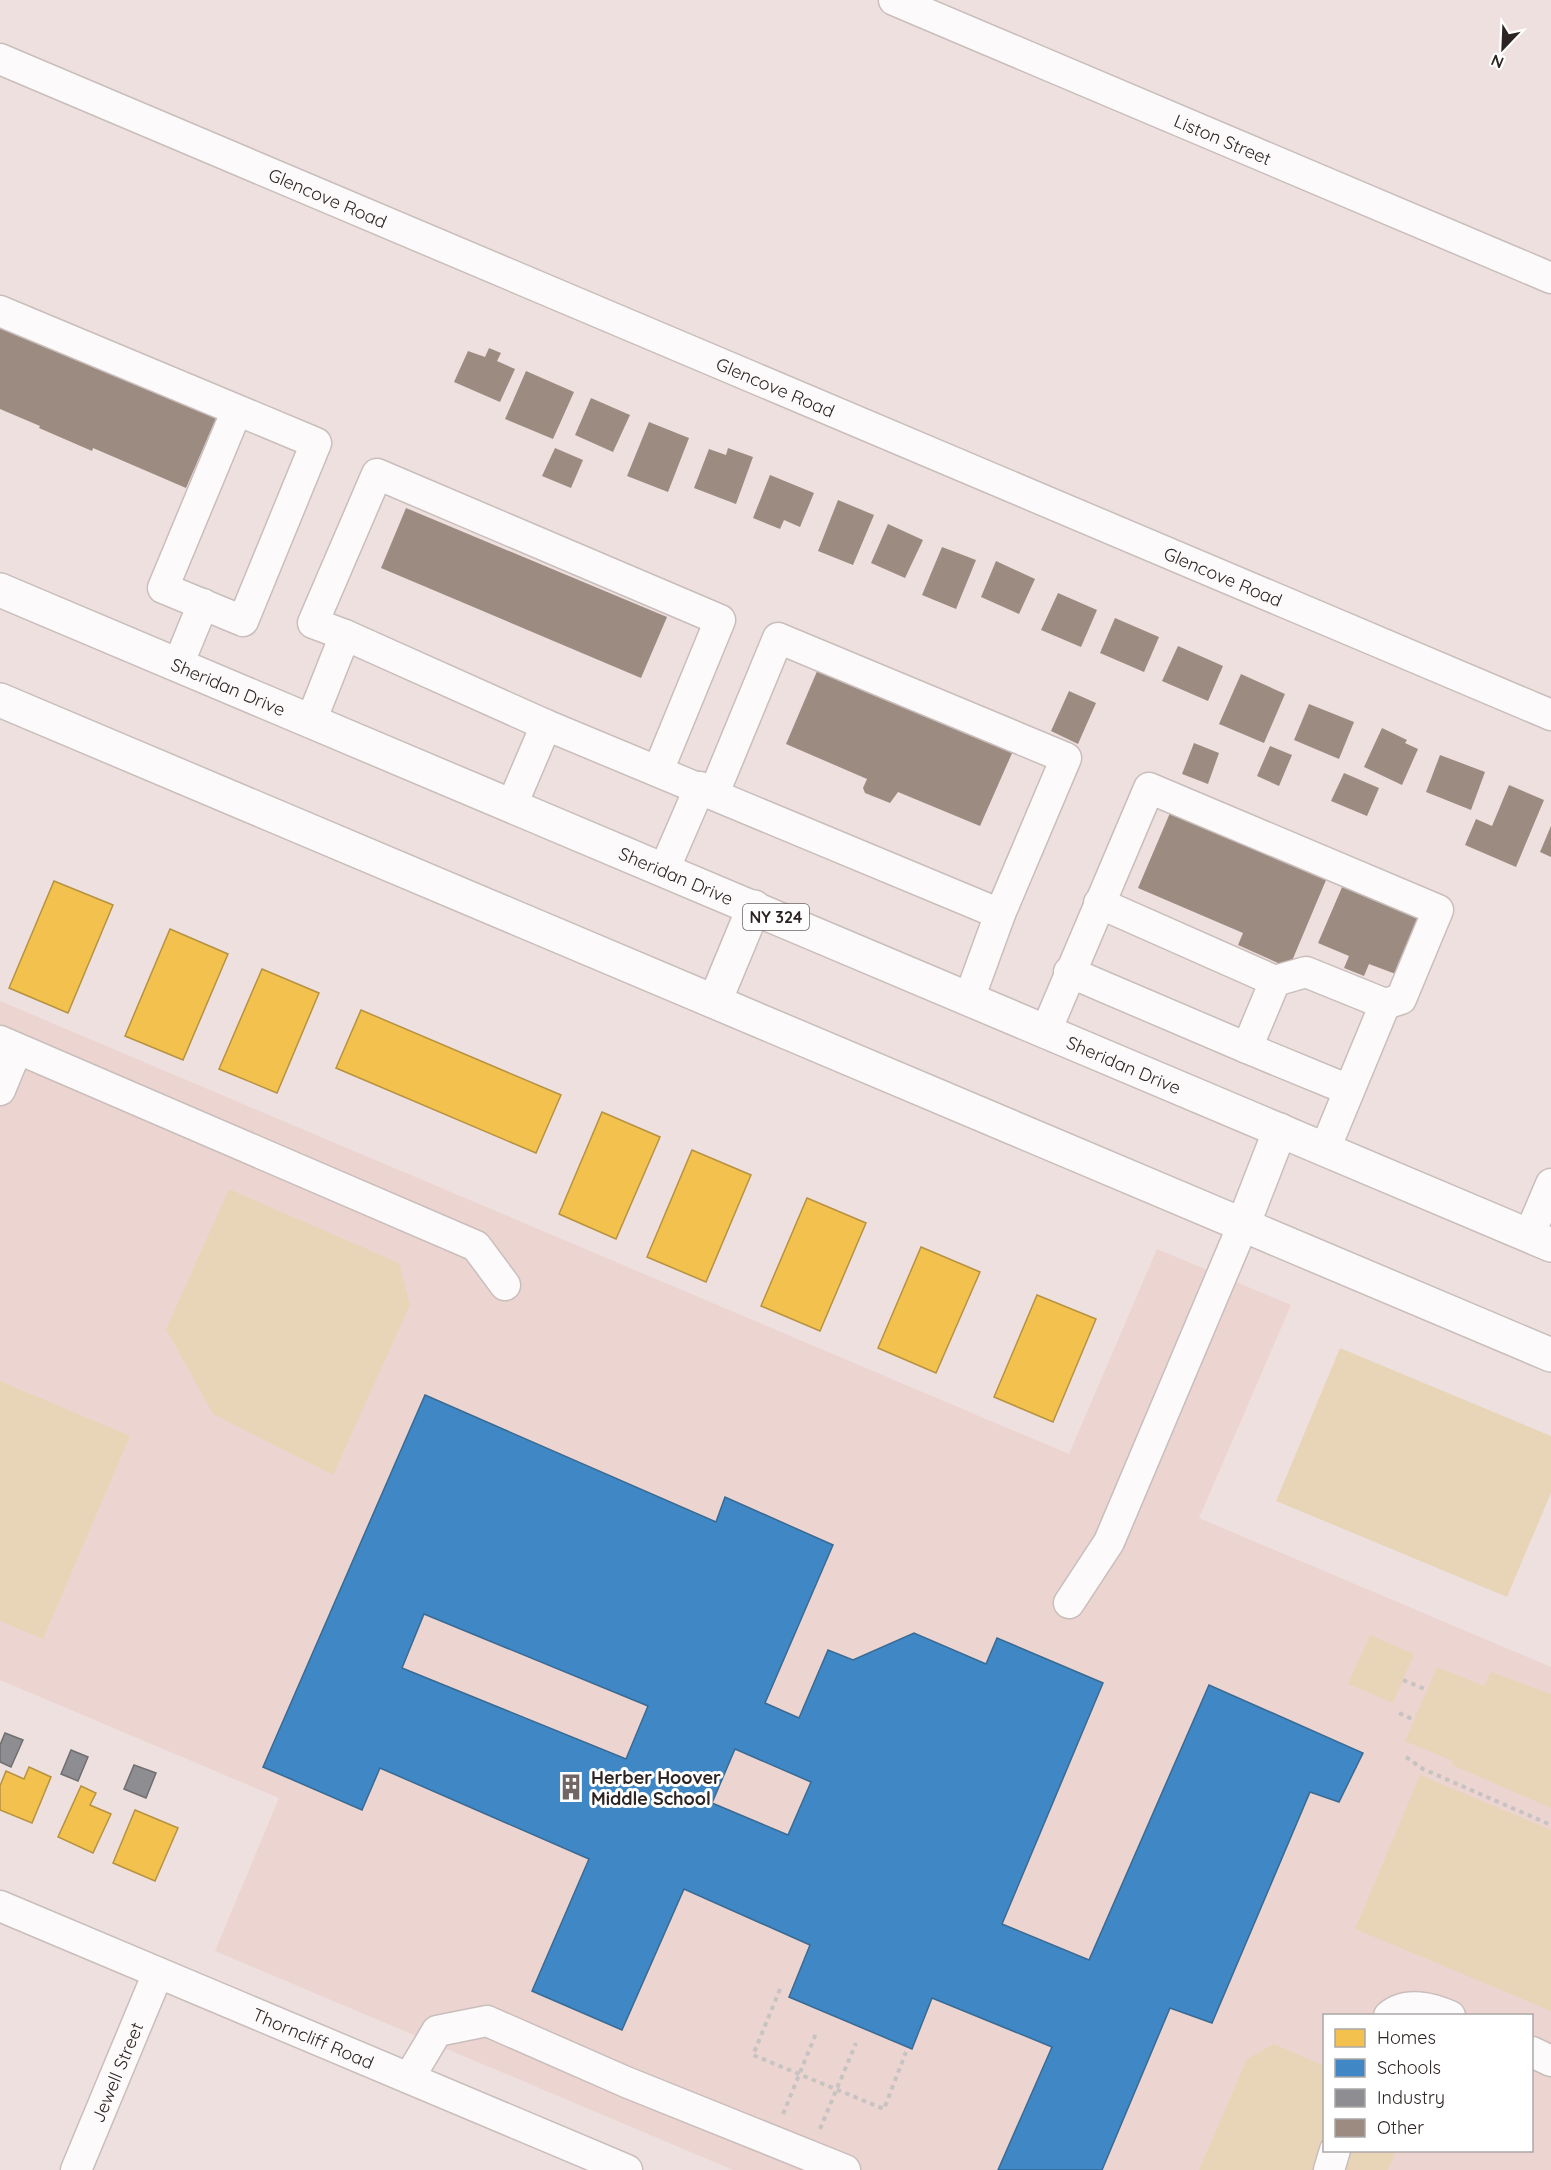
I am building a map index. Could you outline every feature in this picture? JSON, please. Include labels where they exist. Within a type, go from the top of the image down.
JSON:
[{"type":"main road","name":"Sheridan Drive","points":[[0,590],[1540,1240]]},
{"type":"main road","points":[[0,700],[1551,1355]]},
{"type":"main road","points":[[715,1001],[754,908]]},
{"type":"main road","points":[[1243,1225],[1280,1130]]},
{"type":"street","name":"Liston Street","points":[[894,0],[1551,278]]},
{"type":"street","name":"Glencove Road","points":[[0,60],[1551,715]]},
{"type":"street","points":[[0,311],[237,410],[316,443],[243,621],[163,588],[237,410]]},
{"type":"street","points":[[658,771],[720,620],[377,474],[314,623],[546,725],[658,771],[707,790],[1000,914]]},
{"type":"street","points":[[178,665],[203,604]]},
{"type":"street","points":[[311,721],[345,635]]},
{"type":"street","points":[[664,870],[707,790],[778,639],[1066,758],[1000,914],[969,999]]},
{"type":"street","points":[[512,805],[546,725]]},
{"type":"street","points":[[1046,1032],[1069,972],[1099,903],[1149,788],[1438,910],[1401,999],[1385,1004],[1306,972],[1275,981],[1099,903]]},
{"type":"street","points":[[1069,972],[1349,1090]]},
{"type":"street","points":[[1247,1048],[1275,981]]},
{"type":"street","points":[[1325,1149],[1385,1004]]},
{"type":"street","points":[[0,1090],[9,1045],[476,1246],[505,1285]]},
{"type":"street","points":[[1540,1240],[1551,1184]]},
{"type":"street","points":[[1069,1603],[1109,1542],[1243,1225]]},
{"type":"street","name":"Thorncliff Road","points":[[0,1906],[627,2170]]},
{"type":"street","name":"Jewell Street","points":[[76,2170],[158,1973]]},
{"type":"street","points":[[1391,2014],[1395,2011],[1430,2006],[1446,2014]]},
{"type":"street","points":[[409,2078],[437,2031],[487,2021],[626,2082],[845,2170]]},
{"type":"street","points":[[1533,2052],[1551,2061]]},
{"type":"street","points":[[1329,2170],[1335,2152]]},
{"type":"path","points":[[1403,1680],[1427,1690]]},
{"type":"path","points":[[1399,1713],[1414,1720]]},
{"type":"path","points":[[1406,1757],[1423,1768],[1551,1826]]},
{"type":"path","points":[[780,1989],[753,2055],[884,2109],[906,2052]]},
{"type":"path","points":[[779,2123],[817,2031]]},
{"type":"path","points":[[816,2138],[856,2043]]},
{"type":"shaded area","points":[[0,1001],[1069,1454],[1157,1249],[1291,1305],[1199,1518],[1551,1667],[1551,2170],[733,2170],[215,1951],[279,1798],[0,1680]]},
{"type":"shaded area","points":[[229,1189],[399,1263],[410,1305],[333,1475],[213,1414],[166,1329]]},
{"type":"shaded area","points":[[1340,1348],[1551,1436],[1551,1493],[1507,1597],[1276,1501]]},
{"type":"shaded area","points":[[0,1381],[130,1436],[43,1639],[0,1621]]},
{"type":"shaded area","points":[[1370,1635],[1414,1654],[1393,1703],[1348,1684]]},
{"type":"shaded area","points":[[1437,1667],[1484,1686],[1491,1672],[1551,1694],[1551,1808],[1452,1765],[1453,1761],[1405,1741]]},
{"type":"shaded area","points":[[1420,1775],[1551,1830],[1551,2011],[1355,1929]]},
{"type":"shaded area","points":[[1274,2044],[1323,2066],[1323,2152],[1396,2152],[1388,2170],[1199,2170],[1247,2059]]},
{"type":"building: Homes","points":[[54,881],[113,905],[68,1013],[9,988]]},
{"type":"building: Homes","points":[[170,929],[228,954],[183,1060],[125,1036]]},
{"type":"building: Homes","points":[[262,969],[319,993],[277,1093],[219,1069]]},
{"type":"building: Homes","points":[[361,1010],[561,1095],[536,1153],[336,1068]]},
{"type":"building: Homes","points":[[602,1112],[660,1137],[616,1239],[559,1214]]},
{"type":"building: Homes","points":[[692,1150],[751,1175],[706,1282],[647,1257]]},
{"type":"building: Homes","points":[[807,1198],[866,1223],[820,1331],[761,1306]]},
{"type":"building: Homes","points":[[921,1247],[980,1272],[936,1373],[878,1348]]},
{"type":"building: Homes","points":[[1037,1295],[1096,1319],[1053,1422],[994,1397]]},
{"type":"building: Homes","points":[[29,1767],[51,1777],[32,1823],[0,1810],[0,1786],[6,1771],[24,1779]]},
{"type":"building: Homes","points":[[81,1786],[96,1793],[90,1805],[111,1814],[93,1853],[58,1837]]},
{"type":"building: Homes","points":[[135,1810],[178,1828],[155,1881],[113,1863]]},
{"type":"building: Schools","name":"Herber Hoover Middle School","points":[[425,1395],[716,1522],[725,1497],[833,1545],[765,1703],[799,1718],[828,1650],[853,1660],[914,1633],[986,1664],[997,1638],[1103,1683],[1002,1924],[1089,1960],[1209,1685],[1363,1753],[1339,1802],[1310,1792],[1212,2023],[1170,2008],[1102,2170],[998,2170],[1052,2047],[932,1998],[912,2049],[789,1997],[810,1945],[684,1889],[622,2030],[532,1991],[589,1859],[380,1768],[362,1810],[263,1767]],"holes":[[[424,1614],[648,1706],[626,1759],[402,1668]],[[735,1749],[811,1782],[788,1835],[712,1803]]]},
{"type":"building: Industry","points":[[5,1733],[23,1740],[11,1767],[0,1762],[0,1745]]},
{"type":"building: Industry","points":[[71,1750],[88,1757],[78,1781],[61,1774]]},
{"type":"building: Industry","points":[[134,1765],[156,1773],[146,1798],[124,1789]]},
{"type":"building: Other","points":[[0,314],[220,409],[186,488],[93,448],[92,451],[0,409]]},
{"type":"building: Other","points":[[489,348],[501,353],[497,361],[515,369],[500,402],[454,382],[468,351],[485,357]]},
{"type":"building: Other","points":[[526,371],[574,392],[553,439],[505,419]]},
{"type":"building: Other","points":[[591,398],[630,415],[613,452],[575,435]]},
{"type":"building: Other","points":[[649,422],[689,438],[668,492],[627,476]]},
{"type":"building: Other","points":[[555,448],[583,460],[571,488],[542,476]]},
{"type":"building: Other","points":[[728,448],[753,457],[736,504],[694,488],[709,449],[726,455]]},
{"type":"building: Other","points":[[770,475],[814,493],[800,527],[784,520],[780,529],[753,518]]},
{"type":"building: Other","points":[[838,500],[874,515],[853,565],[818,551]]},
{"type":"building: Other","points":[[406,508],[667,617],[641,678],[381,568]]},
{"type":"building: Other","points":[[888,524],[923,540],[905,578],[871,563]]},
{"type":"building: Other","points":[[942,547],[976,560],[956,609],[922,595]]},
{"type":"building: Other","points":[[996,561],[1035,579],[1019,614],[981,597]]},
{"type":"building: Other","points":[[1058,593],[1097,610],[1081,647],[1041,630]]},
{"type":"building: Other","points":[[1115,618],[1159,637],[1144,672],[1100,653]]},
{"type":"building: Other","points":[[1178,646],[1223,666],[1208,701],[1162,681]]},
{"type":"building: Other","points":[[818,669],[1013,751],[980,826],[898,792],[890,803],[865,793],[863,788],[867,779],[786,744]]},
{"type":"building: Other","points":[[1241,674],[1285,694],[1264,743],[1219,724]]},
{"type":"building: Other","points":[[1069,691],[1096,703],[1078,744],[1051,731]]},
{"type":"building: Other","points":[[1309,704],[1354,722],[1339,759],[1294,740]]},
{"type":"building: Other","points":[[1382,728],[1407,740],[1405,743],[1418,749],[1402,785],[1364,767]]},
{"type":"building: Other","points":[[1194,743],[1219,753],[1208,784],[1182,774]]},
{"type":"building: Other","points":[[1270,746],[1292,755],[1279,786],[1257,776]]},
{"type":"building: Other","points":[[1440,755],[1485,772],[1471,810],[1426,792]]},
{"type":"building: Other","points":[[1344,773],[1379,788],[1367,816],[1331,801]]},
{"type":"building: Other","points":[[1509,785],[1544,800],[1516,867],[1465,845],[1476,819],[1492,826]]},
{"type":"building: Other","points":[[1173,806],[1329,873],[1289,968],[1238,945],[1243,933],[1138,888]]},
{"type":"building: Other","points":[[1551,826],[1551,857],[1540,852]]},
{"type":"building: Other","points":[[1346,878],[1427,912],[1401,976],[1369,964],[1364,976],[1344,968],[1349,956],[1318,943]]},
{"type":"place","name":"Herber Hoover Middle School","points":[[571,1787]]}]
